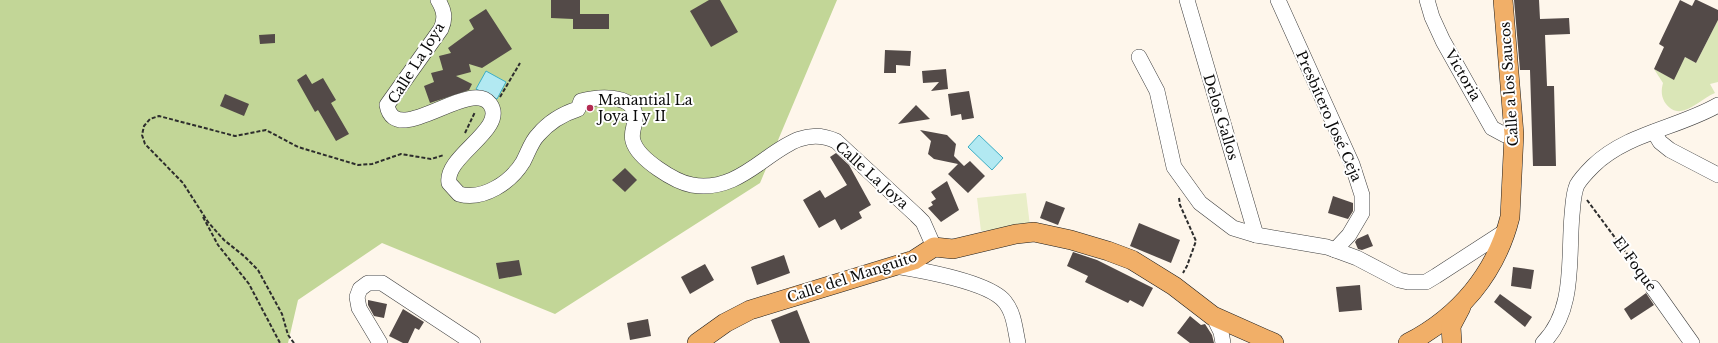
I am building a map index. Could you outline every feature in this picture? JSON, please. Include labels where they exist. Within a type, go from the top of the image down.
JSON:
[{"type":"main road","name":"Calle a los Saucos","points":[[1408,343],[1440,322],[1465,302],[1490,269],[1507,230],[1510,217],[1514,134],[1503,0]]},
{"type":"main road","name":"Calle del Manguito","points":[[697,343],[725,323],[750,310],[914,260],[934,247],[953,249],[1016,234],[1034,232],[1108,251],[1132,260],[1174,286],[1213,316],[1274,343]]},
{"type":"main road","points":[[1452,343],[1451,326],[1465,302]]},
{"type":"street","name":"Calle La Joya","points":[[438,0],[444,11],[443,24],[388,102],[389,111],[399,119],[408,120],[470,97],[484,98],[493,111],[491,121],[479,138],[450,170],[449,174],[451,187],[459,194],[468,195],[482,193],[504,183],[517,170],[537,136],[549,124],[563,114],[578,109],[581,101],[610,98],[626,102],[633,108],[635,118],[632,136],[636,148],[661,170],[681,182],[691,185],[710,186],[729,182],[746,173],[799,138],[813,135],[836,141],[916,215],[929,233],[934,247]]},
{"type":"street","name":"Delos Gallos","points":[[1187,0],[1256,235]]},
{"type":"street","name":"Presbítero José Ceja","points":[[1278,0],[1352,164],[1362,195],[1362,213],[1349,235],[1335,250]]},
{"type":"street","name":"Victoria","points":[[1427,0],[1432,17],[1443,41],[1492,128],[1506,135],[1514,134]]},
{"type":"street","points":[[1139,57],[1157,91],[1174,167],[1200,203],[1233,228],[1256,235],[1327,247],[1357,258],[1399,280],[1417,283],[1426,282],[1507,230]]},
{"type":"street","points":[[1543,343],[1553,330],[1563,308],[1570,268],[1571,223],[1577,186],[1582,177],[1601,159],[1623,146],[1705,112],[1718,105]]},
{"type":"street","points":[[1654,132],[1660,142],[1670,150],[1718,175]]},
{"type":"street","points":[[892,266],[925,271],[978,286],[997,294],[1005,301],[1010,309],[1018,343]]},
{"type":"street","points":[[380,343],[358,308],[357,302],[360,289],[373,282],[382,283],[473,343]]},
{"type":"street","name":"El Foque","points":[[1653,288],[1692,343]]},
{"type":"street","points":[[1213,316],[1221,332],[1223,343]]},
{"type":"path","points":[[464,135],[484,98],[499,100],[520,63]]},
{"type":"path","points":[[294,343],[289,338],[282,314],[258,270],[244,256],[224,240],[208,222],[183,184],[142,140],[142,130],[150,119],[159,116],[235,136],[266,130],[298,147],[358,165],[372,164],[401,154],[431,159],[443,156],[447,152]]},
{"type":"path","name":"El Foque","points":[[1577,186],[1653,288]]},
{"type":"path","points":[[1174,286],[1187,266],[1196,241],[1180,205],[1179,197]]},
{"type":"path","points":[[195,202],[218,245],[249,284],[280,343]]},
{"type":"green space","points":[[0,0],[837,0],[760,183],[555,314],[382,243],[298,300],[288,343],[0,343]]},
{"type":"green space","points":[[1718,20],[1718,82],[1710,84],[1715,93],[1690,108],[1678,111],[1672,109],[1663,99],[1663,83],[1654,69],[1673,79],[1685,57],[1696,63]]},
{"type":"green space","points":[[1026,193],[1030,226],[981,231],[977,198]]},
{"type":"water","points":[[486,71],[506,82],[497,99],[476,89]]},
{"type":"water","points":[[979,135],[1003,158],[992,170],[968,147]]},
{"type":"building","points":[[551,0],[580,0],[580,14],[609,14],[609,29],[573,29],[573,19],[551,18]]},
{"type":"building","points":[[709,0],[720,0],[738,32],[711,47],[690,11]]},
{"type":"building","points":[[1514,0],[1539,0],[1540,19],[1569,18],[1570,34],[1545,35],[1547,86],[1554,86],[1556,166],[1533,166],[1530,70],[1520,70]]},
{"type":"building","points":[[1680,0],[1692,6],[1695,0],[1697,0],[1718,10],[1718,20],[1696,63],[1685,57],[1674,80],[1654,69],[1664,47],[1659,44]]},
{"type":"building","points":[[486,9],[512,49],[482,68],[469,64],[471,72],[456,76],[472,84],[469,90],[430,103],[424,86],[434,82],[431,73],[443,70],[439,56],[451,53],[448,48],[474,29],[469,20]]},
{"type":"building","points":[[275,34],[275,43],[260,44],[259,35]]},
{"type":"building","points":[[885,50],[911,51],[910,66],[896,65],[896,73],[884,73]]},
{"type":"building","points":[[946,69],[948,89],[931,91],[939,82],[923,83],[922,71]]},
{"type":"building","points":[[306,74],[312,84],[323,78],[336,100],[331,103],[349,134],[336,141],[318,110],[315,112],[297,80]]},
{"type":"building","points":[[969,91],[974,118],[962,120],[961,114],[951,116],[948,94]]},
{"type":"building","points":[[225,94],[249,104],[244,116],[220,106]]},
{"type":"building","points":[[916,105],[930,119],[898,124]]},
{"type":"building","points":[[920,130],[947,135],[956,144],[954,156],[964,166],[970,161],[985,176],[968,193],[948,174],[958,164],[934,159],[928,154],[931,141]]},
{"type":"building","points":[[836,153],[849,165],[871,205],[859,212],[862,218],[841,230],[835,219],[819,228],[803,200],[820,190],[825,198],[847,185],[830,157]]},
{"type":"building","points":[[625,168],[637,180],[625,192],[612,180]]},
{"type":"building","points":[[947,181],[959,210],[941,222],[928,208],[933,205],[931,202],[936,199],[931,192]]},
{"type":"building","points":[[1333,196],[1353,203],[1353,211],[1348,219],[1328,213]]},
{"type":"building","points":[[1046,201],[1065,208],[1058,225],[1040,218]]},
{"type":"building","points":[[1139,223],[1180,240],[1171,263],[1130,246]]},
{"type":"building","points":[[1368,234],[1373,246],[1362,250],[1358,249],[1355,242],[1357,239]]},
{"type":"building","points":[[1073,252],[1097,260],[1153,288],[1143,307],[1130,300],[1128,303],[1085,282],[1088,276],[1067,266]]},
{"type":"building","points":[[784,255],[790,273],[757,285],[751,267]]},
{"type":"building","points":[[519,260],[522,275],[499,279],[496,263]]},
{"type":"building","points":[[705,264],[714,280],[690,294],[681,277]]},
{"type":"building","points":[[1513,267],[1534,270],[1531,289],[1511,286]]},
{"type":"building","points":[[1360,285],[1362,310],[1339,312],[1336,287]]},
{"type":"building","points":[[1646,293],[1654,305],[1631,320],[1624,309]]},
{"type":"building","points":[[1500,294],[1532,317],[1525,327],[1494,302]]},
{"type":"building","points":[[368,300],[387,304],[384,318],[374,316],[368,305]]},
{"type":"building","points":[[403,309],[424,322],[419,330],[415,328],[408,343],[403,343],[389,336]]},
{"type":"building","points":[[797,310],[810,343],[780,343],[771,320]]},
{"type":"building","points":[[1190,316],[1201,325],[1205,324],[1212,335],[1214,343],[1190,343],[1177,333]]},
{"type":"building","points":[[648,319],[651,336],[630,340],[627,323]]},
{"type":"place","name":"Manantial La Joya I y II","points":[[590,108]]}]
